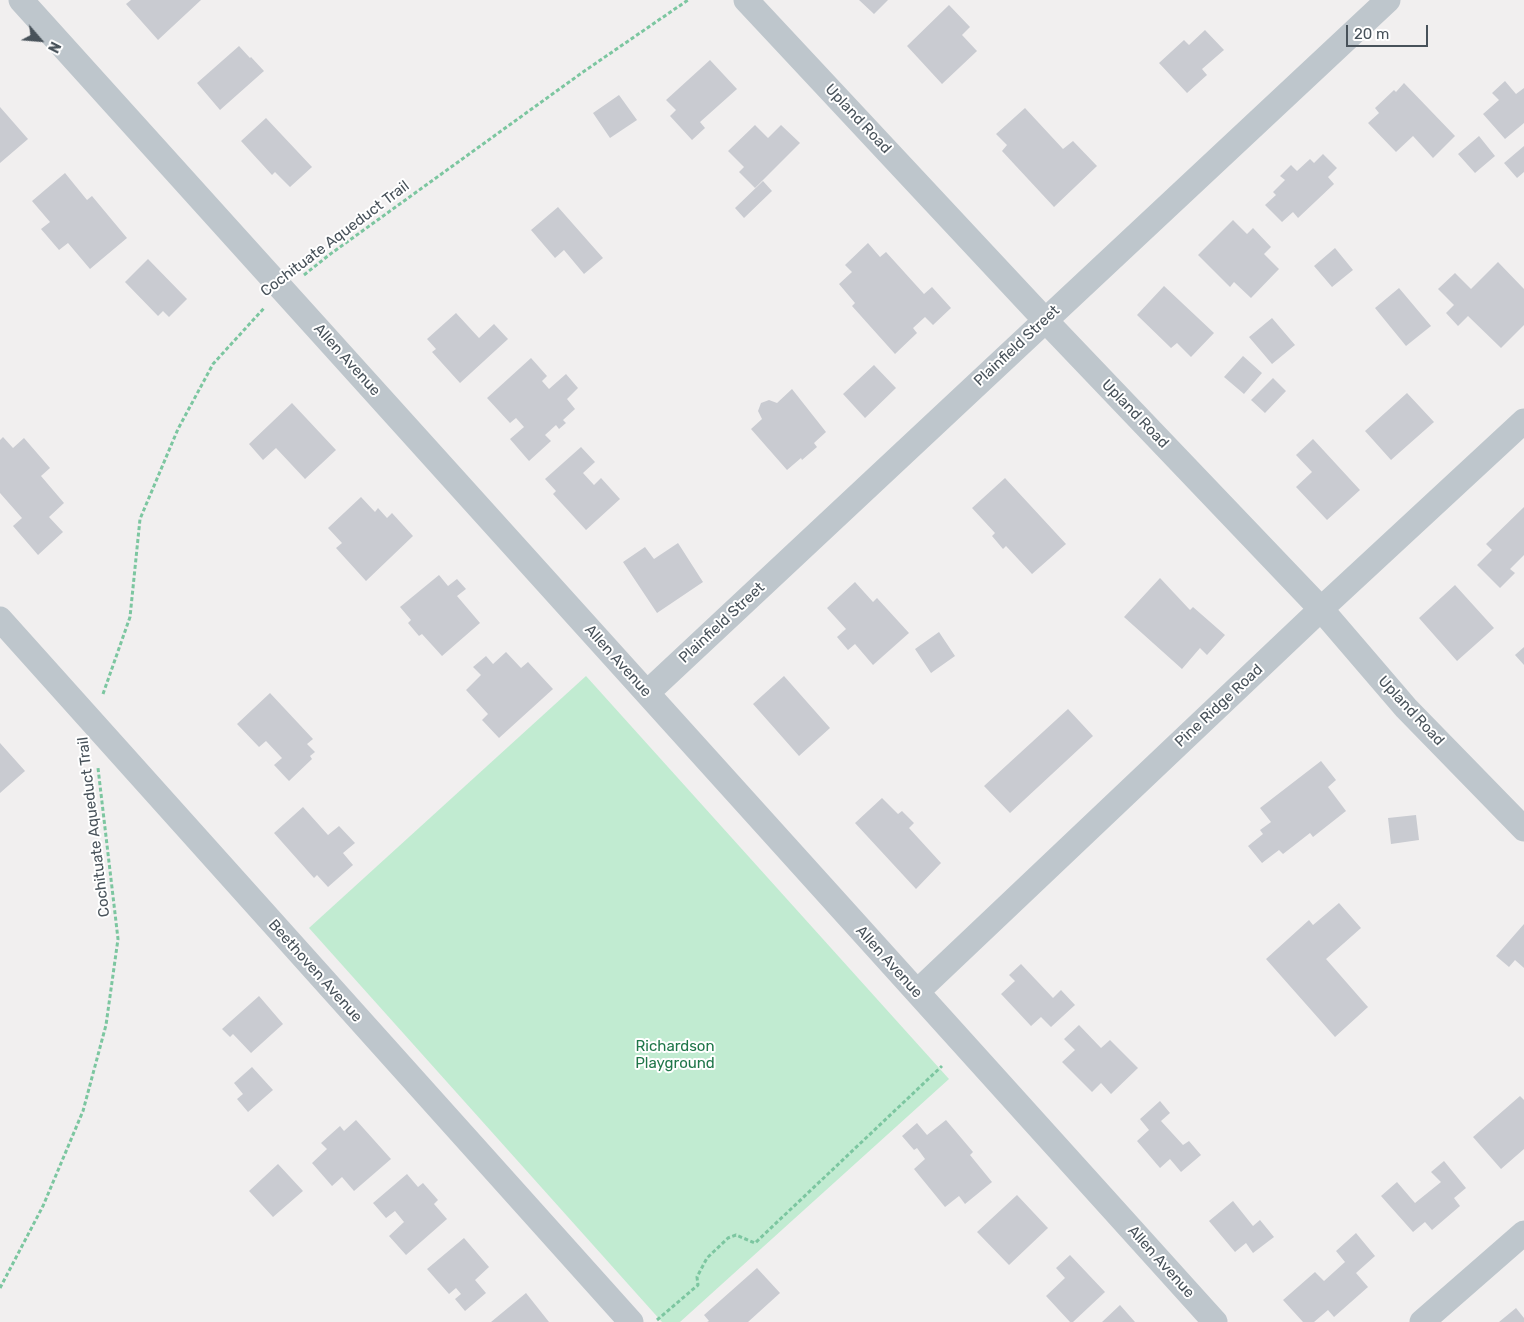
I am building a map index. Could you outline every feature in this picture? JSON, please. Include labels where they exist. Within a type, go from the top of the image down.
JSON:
[{"type":"street","name":"Allen Avenue","points":[[21,0],[1215,1322]]},
{"type":"street","name":"Upland Road","points":[[746,0],[1045,320],[1321,609],[1406,708],[1524,829]]},
{"type":"street","name":"Plainfield Street","points":[[647,693],[1388,0]]},
{"type":"street","name":"Pine Ridge Road","points":[[917,992],[1321,609],[1524,421]]},
{"type":"street","name":"Beethoven Avenue","points":[[0,619],[93,724],[643,1321]]},
{"type":"street","points":[[1422,1322],[1524,1233]]},
{"type":"path","name":"Cochituate Aqueduct Trail","points":[[0,1288],[43,1206],[82,1111],[106,1025],[118,940],[93,724],[130,616],[140,519],[178,429],[213,364],[262,309],[337,249],[583,72],[688,0]]},
{"type":"path","points":[[643,1321],[698,1285],[697,1277],[707,1258],[728,1238],[736,1235],[754,1243],[942,1066]]},
{"type":"green space","name":"Richardson Playground","points":[[586,676],[949,1079],[680,1322],[662,1322],[309,928]]},
{"type":"building","points":[[131,0],[201,0],[158,40],[126,4]]},
{"type":"building","points":[[859,0],[888,0],[874,14]]},
{"type":"building","points":[[949,5],[970,27],[962,35],[977,51],[942,84],[907,46]]},
{"type":"building","points":[[1205,30],[1224,50],[1202,69],[1207,75],[1187,93],[1159,63],[1184,40],[1189,45]]},
{"type":"building","points":[[239,46],[264,71],[220,110],[197,83]]},
{"type":"building","points":[[710,60],[737,89],[700,122],[705,128],[692,140],[670,116],[676,110],[666,100]]},
{"type":"building","points":[[1505,81],[1516,94],[1524,88],[1524,123],[1505,139],[1483,114],[1499,100],[1492,93]]},
{"type":"building","points":[[1404,83],[1455,136],[1433,158],[1413,136],[1396,152],[1368,123],[1379,113],[1375,108],[1394,90],[1396,92]]},
{"type":"building","points":[[619,95],[637,120],[610,138],[593,113]]},
{"type":"building","points":[[0,107],[28,139],[0,163]]},
{"type":"building","points":[[1025,108],[1063,149],[1073,141],[1097,166],[1054,207],[1002,151],[1007,145],[996,134]]},
{"type":"building","points":[[266,118],[312,167],[290,187],[275,172],[272,175],[241,141]]},
{"type":"building","points":[[755,125],[768,138],[781,125],[800,143],[755,188],[739,172],[744,167],[728,151]]},
{"type":"building","points":[[1479,136],[1495,156],[1475,173],[1458,154]]},
{"type":"building","points":[[1524,146],[1524,172],[1517,178],[1504,163]]},
{"type":"building","points":[[1323,154],[1337,168],[1328,177],[1334,184],[1298,218],[1293,212],[1282,222],[1265,205],[1276,195],[1273,192],[1285,180],[1280,176],[1291,165],[1297,171],[1310,159],[1314,163]]},
{"type":"building","points":[[65,173],[87,200],[92,196],[127,238],[90,269],[68,243],[59,250],[41,229],[50,222],[32,201]]},
{"type":"building","points":[[763,181],[772,191],[744,218],[735,208]]},
{"type":"building","points":[[558,207],[603,258],[584,274],[564,250],[555,258],[531,230]]},
{"type":"building","points":[[1233,220],[1247,234],[1253,228],[1271,247],[1264,254],[1279,269],[1251,298],[1234,282],[1230,287],[1198,255]]},
{"type":"building","points":[[868,243],[880,257],[886,252],[924,294],[932,287],[951,308],[933,325],[925,317],[913,328],[917,333],[895,354],[852,306],[855,303],[839,284],[852,272],[845,265]]},
{"type":"building","points":[[1335,248],[1353,270],[1332,287],[1314,266]]},
{"type":"building","points":[[148,259],[187,299],[169,317],[163,311],[158,316],[125,282]]},
{"type":"building","points":[[1498,262],[1524,289],[1524,325],[1501,348],[1468,316],[1458,326],[1446,313],[1454,305],[1438,289],[1455,273],[1471,289]]},
{"type":"building","points":[[1164,286],[1214,333],[1191,357],[1177,343],[1171,348],[1137,315]]},
{"type":"building","points":[[1399,288],[1431,326],[1406,346],[1375,308]]},
{"type":"building","points":[[456,313],[479,338],[494,324],[508,339],[460,383],[432,352],[436,349],[427,339]]},
{"type":"building","points":[[1272,318],[1295,345],[1272,364],[1249,337]]},
{"type":"building","points":[[1243,356],[1262,373],[1244,394],[1224,377]]},
{"type":"building","points":[[531,358],[547,376],[542,381],[549,389],[566,374],[578,388],[567,399],[575,409],[563,420],[566,423],[559,429],[556,425],[545,435],[551,441],[529,461],[510,439],[524,427],[516,418],[510,423],[487,398]]},
{"type":"building","points":[[874,365],[896,388],[865,418],[843,394]]},
{"type":"building","points":[[1273,378],[1286,391],[1265,413],[1251,400]]},
{"type":"building","points":[[792,389],[826,432],[814,443],[817,447],[787,470],[751,429],[762,419],[758,411],[761,403],[769,400],[777,403]]},
{"type":"building","points":[[1407,393],[1434,422],[1391,460],[1365,431]]},
{"type":"building","points":[[292,403],[336,450],[305,479],[276,448],[263,460],[249,444]]},
{"type":"building","points":[[3,437],[13,448],[24,438],[50,468],[41,476],[64,503],[49,517],[63,532],[38,555],[13,526],[22,518],[0,493],[0,440]]},
{"type":"building","points":[[1313,439],[1360,490],[1327,520],[1296,487],[1312,472],[1296,455]]},
{"type":"building","points":[[581,447],[595,462],[583,473],[594,485],[601,478],[620,499],[586,530],[553,494],[556,491],[545,479]]},
{"type":"building","points":[[1005,478],[1066,544],[1032,574],[1006,546],[1003,549],[992,536],[995,533],[972,508]]},
{"type":"building","points":[[361,497],[375,512],[378,508],[387,518],[392,513],[413,536],[366,581],[336,548],[342,543],[328,528]]},
{"type":"building","points":[[1524,507],[1524,555],[1510,569],[1515,573],[1500,588],[1477,565],[1492,550],[1486,544]]},
{"type":"building","points":[[678,543],[703,582],[657,613],[623,562],[645,547],[654,559]]},
{"type":"building","points":[[439,575],[448,586],[457,579],[466,589],[457,596],[480,623],[442,656],[422,634],[419,636],[408,623],[411,620],[400,607]]},
{"type":"building","points":[[1160,578],[1190,610],[1193,607],[1225,635],[1207,655],[1200,648],[1182,669],[1124,617]]},
{"type":"building","points":[[855,582],[873,602],[877,598],[909,633],[873,665],[855,644],[848,650],[837,637],[846,629],[827,608]]},
{"type":"building","points":[[1455,585],[1494,628],[1457,661],[1419,618]]},
{"type":"building","points":[[939,632],[955,656],[931,673],[915,649]]},
{"type":"building","points":[[1524,647],[1524,665],[1515,655]]},
{"type":"building","points":[[506,652],[521,668],[528,662],[553,689],[499,738],[482,720],[488,714],[466,690],[481,675],[473,667],[486,656],[493,664]]},
{"type":"building","points":[[784,676],[830,728],[799,756],[753,704]]},
{"type":"building","points":[[270,693],[313,739],[307,744],[315,752],[310,756],[312,759],[289,781],[274,765],[282,758],[266,741],[259,747],[237,724]]},
{"type":"building","points":[[1068,709],[1093,736],[1010,813],[984,786]]},
{"type":"building","points":[[0,743],[25,771],[0,793]]},
{"type":"building","points":[[1321,761],[1336,780],[1328,787],[1346,811],[1313,837],[1310,833],[1283,854],[1279,850],[1262,863],[1248,846],[1263,834],[1260,830],[1271,822],[1260,808]]},
{"type":"building","points":[[882,798],[898,814],[902,811],[914,823],[909,828],[941,863],[916,889],[855,823]]},
{"type":"building","points":[[303,807],[328,835],[339,826],[355,843],[343,853],[353,865],[328,887],[317,875],[314,878],[274,833]]},
{"type":"building","points":[[1416,815],[1419,840],[1391,844],[1388,818]]},
{"type":"building","points":[[1339,903],[1361,928],[1326,959],[1368,1007],[1335,1037],[1266,959],[1309,920],[1313,925]]},
{"type":"building","points":[[1524,924],[1524,968],[1515,960],[1509,967],[1496,956]]},
{"type":"building","points":[[1021,964],[1053,998],[1061,990],[1075,1005],[1051,1027],[1041,1017],[1031,1026],[1001,994],[1015,981],[1009,975]]},
{"type":"building","points":[[259,996],[283,1024],[251,1053],[233,1034],[230,1037],[222,1029]]},
{"type":"building","points":[[1079,1025],[1101,1048],[1110,1040],[1138,1068],[1111,1094],[1101,1083],[1092,1092],[1062,1062],[1075,1050],[1064,1039]]},
{"type":"building","points":[[252,1067],[273,1090],[248,1112],[237,1099],[243,1094],[234,1083]]},
{"type":"building","points":[[1520,1096],[1524,1100],[1524,1149],[1501,1169],[1473,1137]]},
{"type":"building","points":[[1160,1101],[1170,1113],[1161,1121],[1183,1145],[1189,1141],[1201,1155],[1181,1172],[1170,1159],[1160,1168],[1137,1141],[1149,1130],[1140,1119]]},
{"type":"building","points":[[356,1120],[391,1159],[354,1191],[342,1177],[332,1186],[312,1163],[327,1149],[321,1143],[340,1126],[344,1131]]},
{"type":"building","points":[[946,1120],[973,1152],[970,1155],[992,1182],[965,1204],[959,1196],[945,1207],[914,1169],[925,1159],[917,1148],[914,1150],[902,1136],[917,1123],[927,1135]]},
{"type":"building","points":[[1444,1161],[1466,1188],[1454,1198],[1460,1206],[1432,1230],[1425,1222],[1413,1232],[1381,1196],[1397,1182],[1415,1203],[1441,1182],[1431,1172]]},
{"type":"building","points":[[278,1164],[303,1191],[273,1217],[249,1191]]},
{"type":"building","points":[[407,1174],[418,1187],[423,1183],[438,1200],[434,1204],[447,1219],[406,1255],[389,1236],[404,1222],[395,1211],[386,1218],[373,1203]]},
{"type":"building","points":[[1017,1195],[1048,1228],[1009,1265],[977,1232]]},
{"type":"building","points":[[1233,1201],[1253,1226],[1260,1220],[1274,1237],[1253,1253],[1246,1243],[1235,1252],[1209,1221]]},
{"type":"building","points":[[1356,1233],[1375,1256],[1356,1273],[1368,1287],[1334,1317],[1328,1310],[1314,1322],[1303,1322],[1283,1300],[1315,1272],[1324,1281],[1345,1262],[1336,1251]]},
{"type":"building","points":[[464,1238],[489,1267],[475,1280],[486,1293],[465,1311],[455,1299],[461,1294],[456,1288],[449,1294],[427,1269]]},
{"type":"building","points":[[1070,1255],[1105,1292],[1073,1322],[1070,1322],[1046,1296],[1065,1278],[1056,1268]]},
{"type":"building","points":[[757,1268],[780,1293],[748,1322],[707,1322],[709,1321],[704,1315]]},
{"type":"building","points":[[526,1293],[549,1322],[491,1322]]},
{"type":"building","points":[[1120,1305],[1135,1322],[1102,1322]]},
{"type":"building","points":[[1516,1308],[1524,1318],[1524,1322],[1499,1322]]}]
